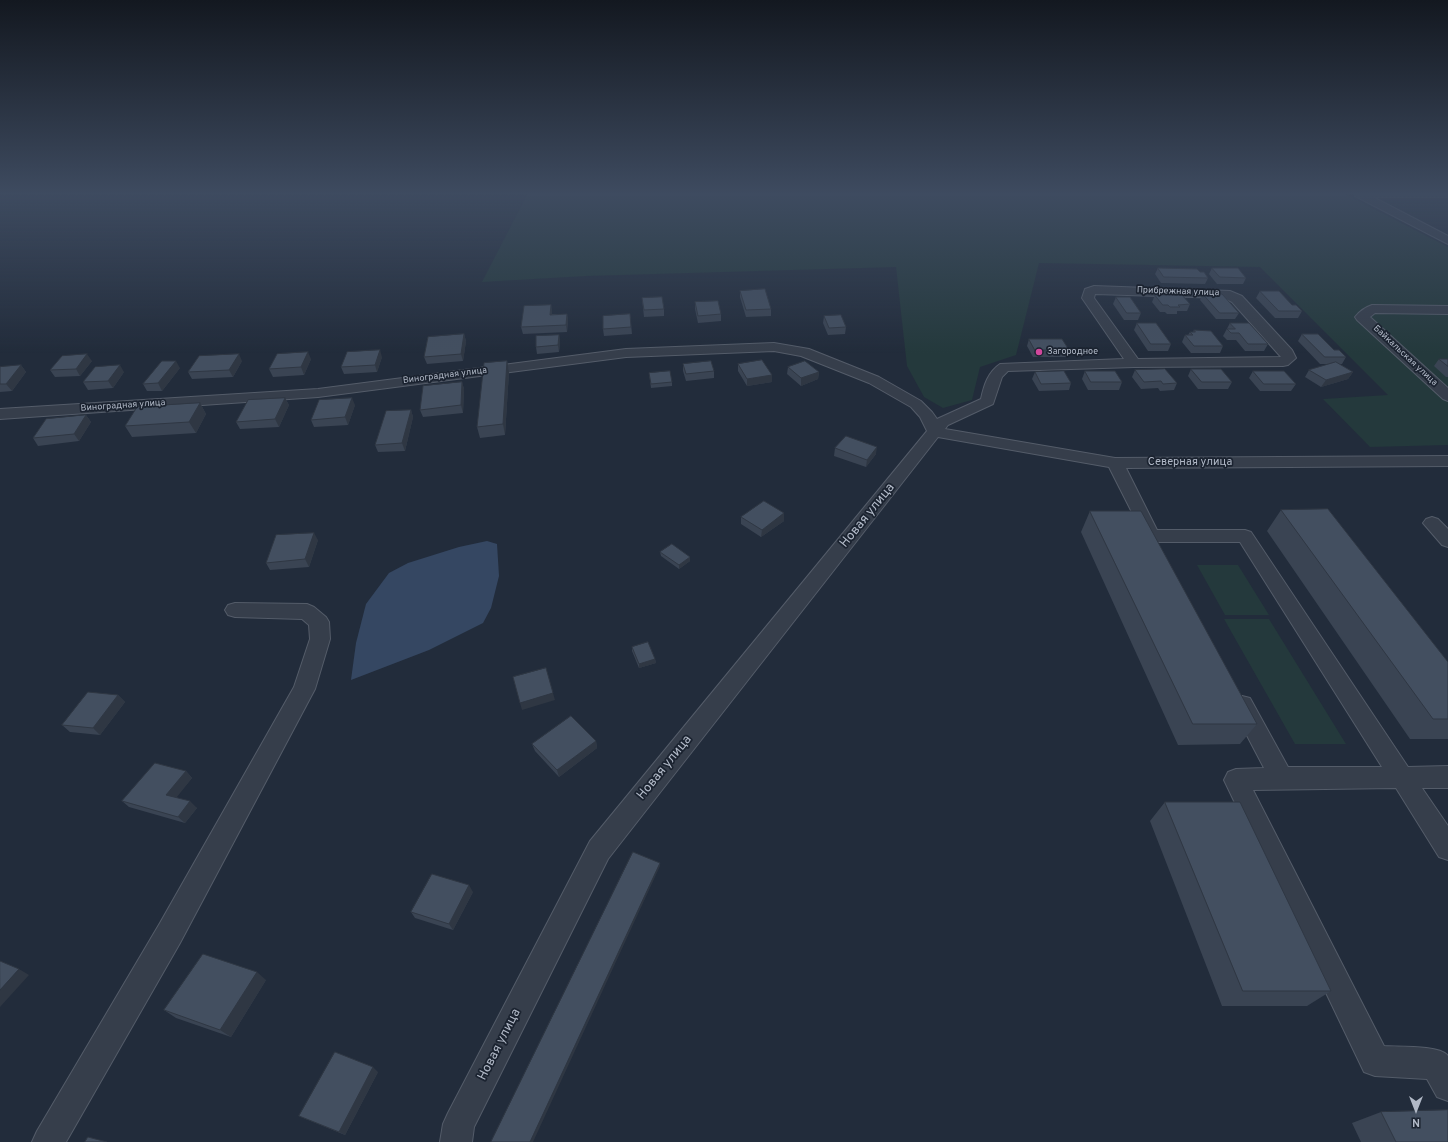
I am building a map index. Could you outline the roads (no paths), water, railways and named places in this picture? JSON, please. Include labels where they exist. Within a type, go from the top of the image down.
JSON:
[{"type":"street","name":"Прибрежная улица","points":[[935,432],[942,422],[988,401],[994,376],[999,370],[1005,367],[1134,363],[1283,362],[1289,358],[1287,353],[1237,299],[1226,294],[1108,290],[1094,290],[1089,292],[1088,298],[1134,363]]},
{"type":"street","name":"Байкальская улица","points":[[1447,393],[1362,317],[1372,309],[1448,310]]},
{"type":"street","name":"Виноградная улица","points":[[0,414],[318,393],[626,353],[774,347],[804,352],[874,380],[916,404],[927,415],[935,432]]},
{"type":"street","name":"Северная улица","points":[[935,432],[1115,463],[1448,461]]},
{"type":"street","name":"Новая улица","points":[[456,1142],[459,1124],[599,850],[935,432]]},
{"type":"street","points":[[1115,463],[1163,557]]},
{"type":"street","points":[[1432,523],[1448,541]]},
{"type":"street","points":[[1152,536],[1245,536],[1401,778],[1448,848]]},
{"type":"street","points":[[48,1142],[170,933],[304,690],[320,639],[319,622],[307,612],[235,610]]},
{"type":"street","points":[[1233,688],[1281,778]]},
{"type":"street","points":[[1444,1071],[1375,1061],[1236,780],[1281,778],[1448,777]]},
{"type":"water","points":[[487,541],[497,544],[499,576],[491,608],[483,623],[429,650],[351,680],[356,643],[366,604],[389,573],[408,563],[459,547]]},
{"type":"place","name":"Загородное","points":[[1039,352]]}]
